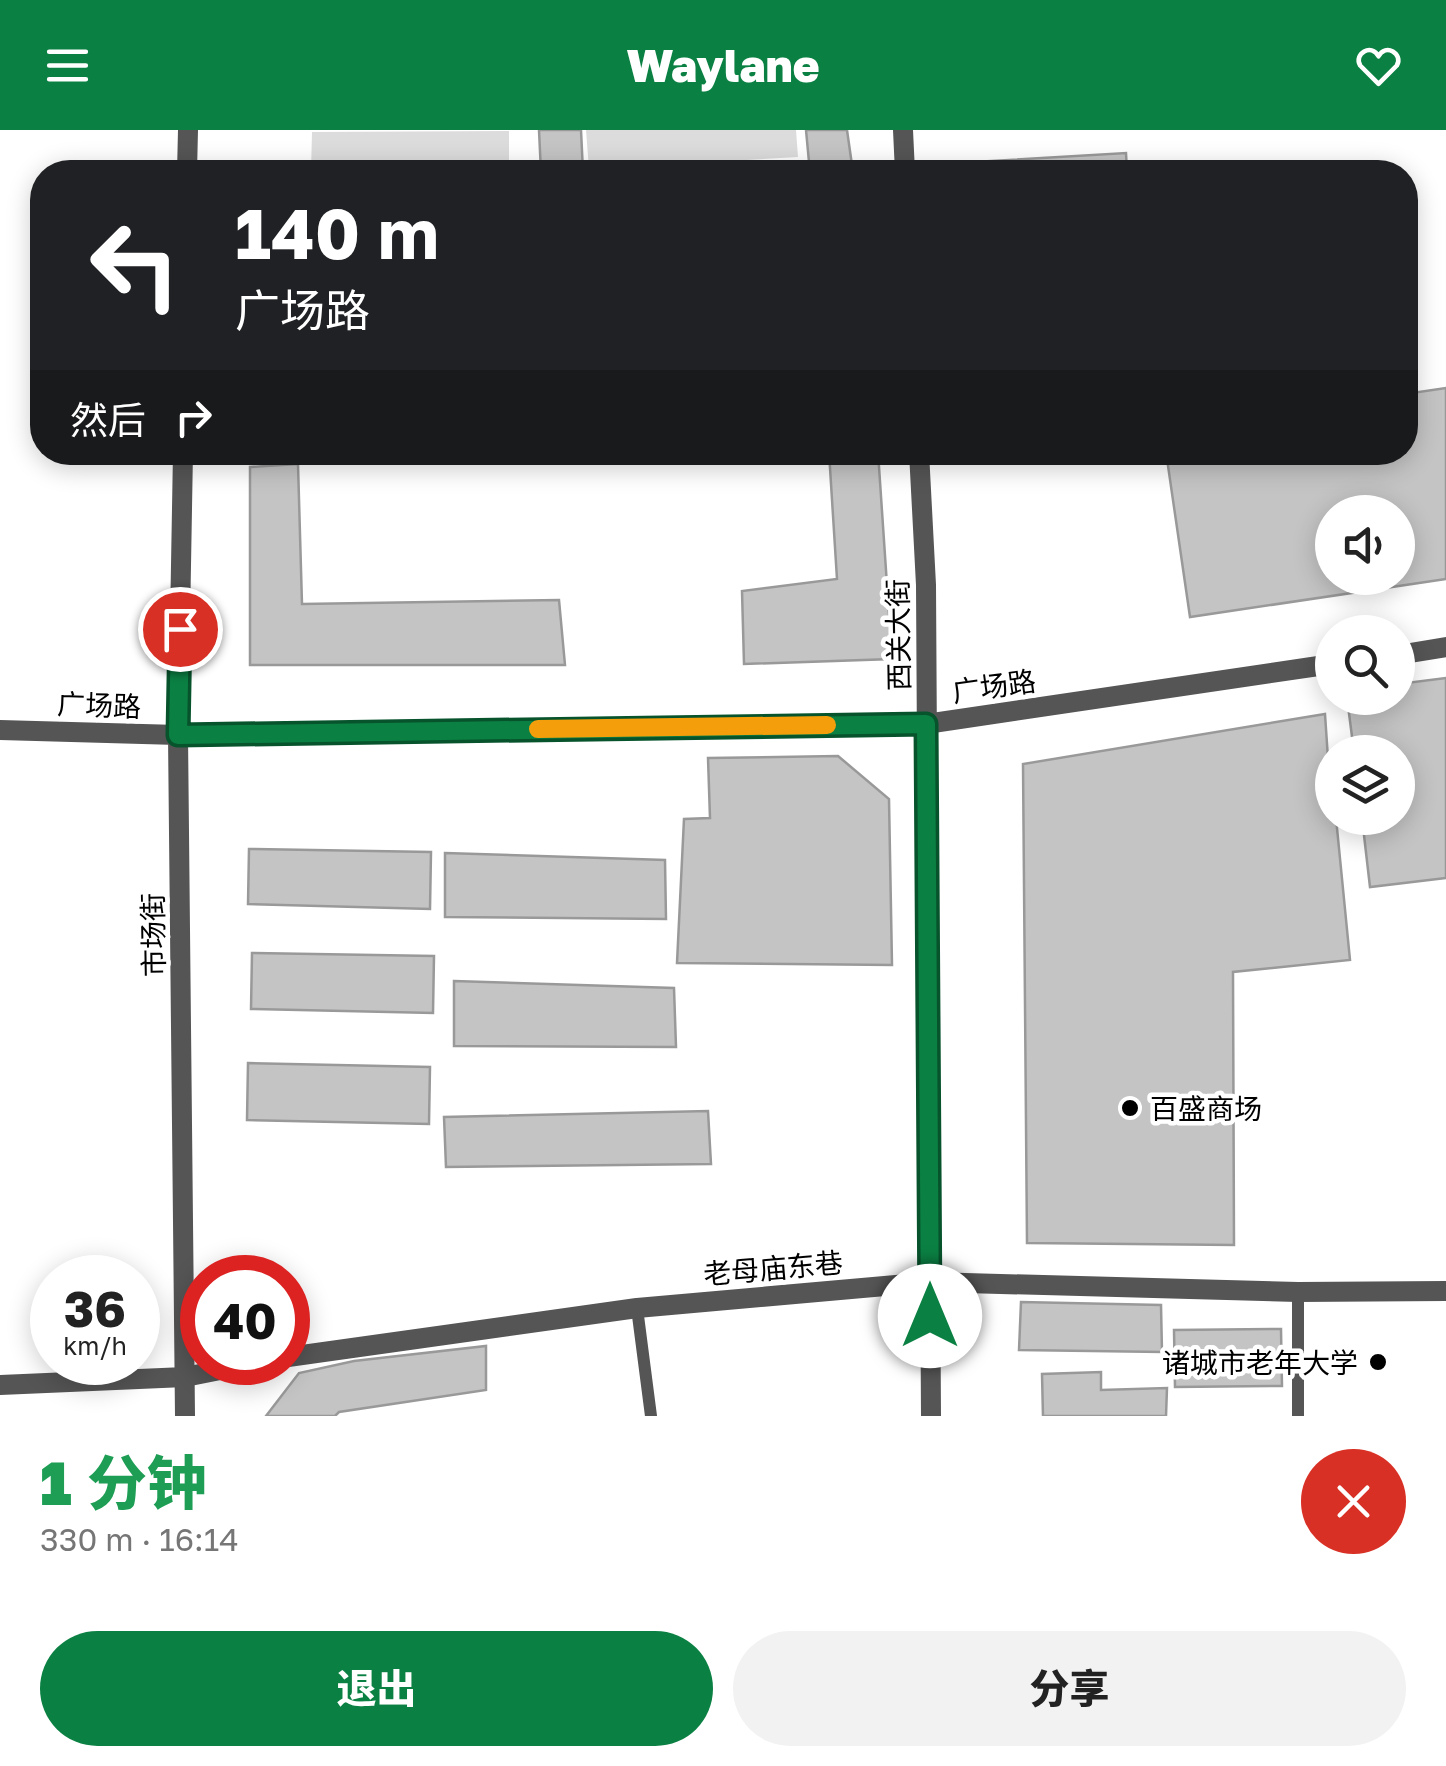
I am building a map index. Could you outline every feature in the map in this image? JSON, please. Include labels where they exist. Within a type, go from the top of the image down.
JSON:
[{"type":"street","points":[[187,160],[188,130]]},
{"type":"street","points":[[903,130],[905,160]]},
{"type":"street","name":"市场街","points":[[183,465],[178,735],[184,1255]]},
{"type":"street","name":"西关大街","points":[[920,465],[926,584],[931,1416]]},
{"type":"street","points":[[1415,652],[1446,648]]},
{"type":"street","name":"广场路","points":[[0,730],[178,735],[926,724],[1315,667]]},
{"type":"street","name":"老母庙东巷","points":[[310,1354],[637,1308],[930,1282],[1298,1292],[1446,1291]]},
{"type":"street","points":[[0,1386],[180,1377]]},
{"type":"street","name":"市场街","points":[[185,1385],[185,1416]]},
{"type":"lane","points":[[1298,1292],[1298,1416]]},
{"type":"lane","points":[[637,1308],[651,1416]]},
{"type":"shaded area","points":[[586,130],[796,130],[798,157],[588,160]]},
{"type":"shaded area","points":[[509,131],[509,160],[311,160],[312,132]]},
{"type":"building","points":[[539,130],[581,130],[582,160],[540,160]]},
{"type":"building","points":[[806,130],[847,130],[851,160],[809,160]]},
{"type":"building","points":[[1126,153],[1126,160],[1008,160]]},
{"type":"building","points":[[1446,388],[1446,579],[1415,584],[1415,495],[1315,495],[1315,595],[1338,595],[1190,617],[1168,465],[1418,465],[1418,392]]},
{"type":"building","points":[[298,465],[302,604],[559,600],[565,665],[250,665],[250,467]]},
{"type":"building","points":[[830,465],[879,465],[892,659],[744,664],[742,591],[837,579]]},
{"type":"building","points":[[1446,678],[1446,878],[1370,887],[1364,835],[1415,835],[1415,735],[1352,735],[1349,715],[1415,715],[1415,682]]},
{"type":"building","name":"百盛商场","points":[[1325,715],[1326,735],[1315,735],[1315,835],[1338,835],[1350,960],[1233,972],[1234,1245],[1027,1243],[1023,764]]},
{"type":"building","points":[[838,756],[889,799],[892,965],[677,963],[684,819],[710,818],[708,758]]},
{"type":"building","points":[[249,849],[431,852],[430,909],[248,904]]},
{"type":"building","points":[[445,853],[665,860],[666,919],[445,917]]},
{"type":"building","points":[[252,953],[434,956],[433,1013],[251,1009]]},
{"type":"building","points":[[454,981],[674,988],[676,1047],[454,1046]]},
{"type":"building","points":[[248,1063],[430,1067],[429,1124],[247,1120]]},
{"type":"building","points":[[708,1111],[711,1164],[446,1167],[444,1117]]},
{"type":"building","points":[[1021,1302],[1161,1305],[1162,1352],[1019,1350]]},
{"type":"building","points":[[1281,1329],[1282,1386],[1175,1387],[1174,1330]]},
{"type":"building","points":[[486,1346],[486,1390],[339,1412],[335,1416],[266,1416],[290,1385],[310,1385],[310,1371],[354,1361]]},
{"type":"building","points":[[1101,1372],[1101,1390],[1167,1388],[1166,1416],[1043,1416],[1042,1374]]},
{"type":"slow traffic","points":[[538,729],[827,725]]},
{"type":"place","name":"百盛商场","points":[[1130,1108]]},
{"type":"place","name":"诸城市老年大学","points":[[1378,1362]]},
{"type":"route","points":[[180,629],[178,735],[926,724],[930,1316]]}]
